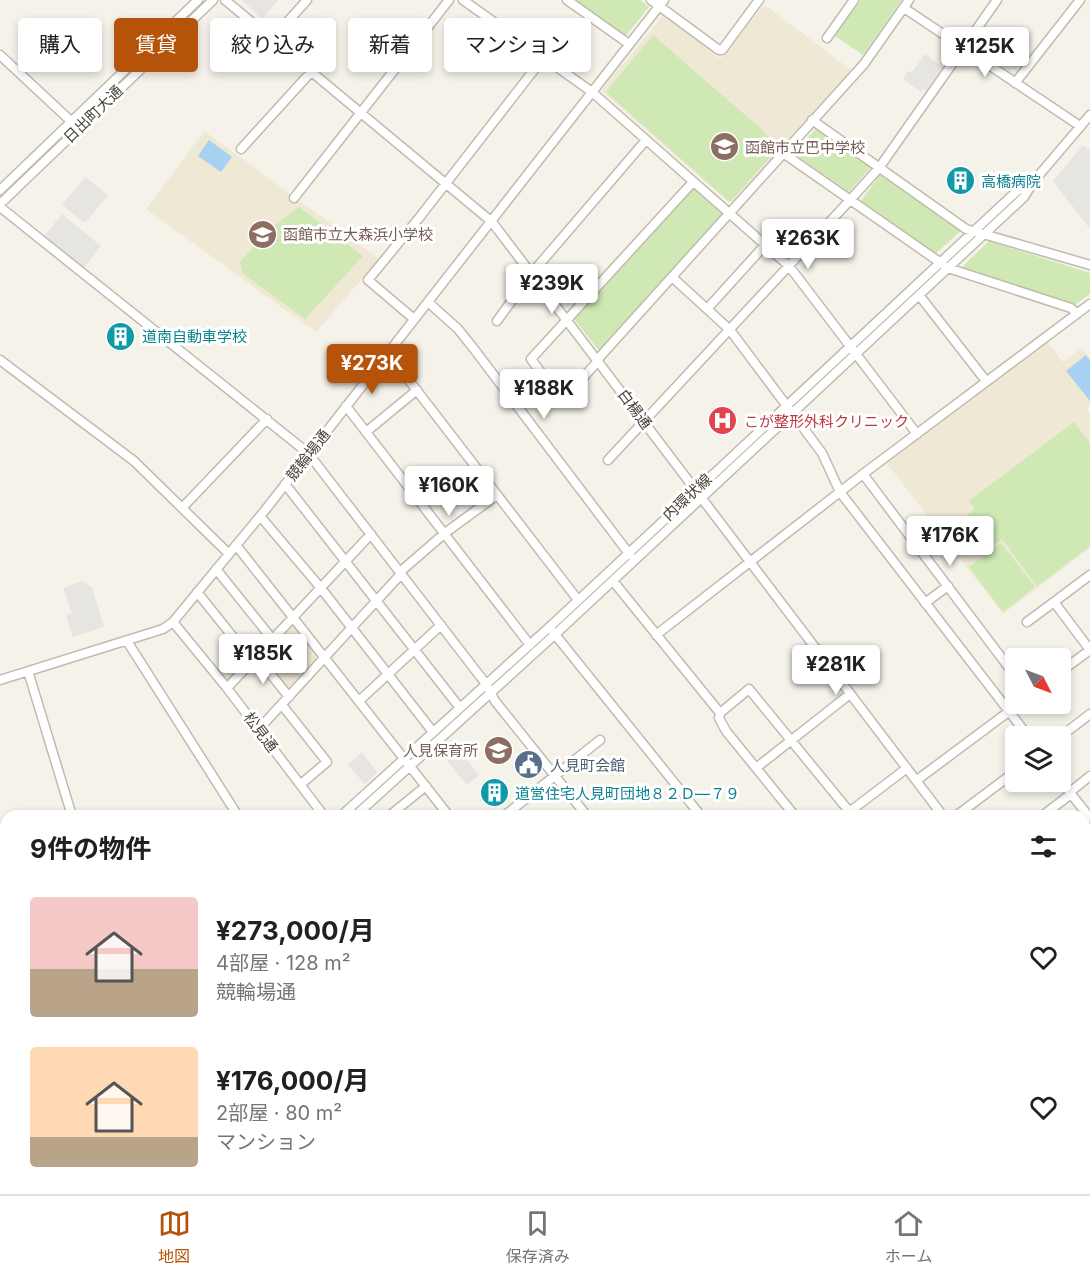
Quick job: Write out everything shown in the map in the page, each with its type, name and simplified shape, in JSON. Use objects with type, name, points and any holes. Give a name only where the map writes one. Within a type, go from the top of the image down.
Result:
[{"type":"street","name":"日出町大通","points":[[0,189],[198,0]]},
{"type":"street","name":"日出町大通","points":[[0,205],[213,0]]},
{"type":"street","name":"白楊通","points":[[225,0],[247,18]]},
{"type":"street","points":[[291,18],[307,0]]},
{"type":"street","points":[[294,198],[449,0]]},
{"type":"street","points":[[463,0],[489,18]]},
{"type":"street","points":[[567,0],[629,44]]},
{"type":"street","points":[[651,0],[662,3],[719,50],[722,50],[759,0]]},
{"type":"street","points":[[827,38],[854,0]]},
{"type":"street","points":[[693,182],[531,359],[562,401],[864,64],[909,0]]},
{"type":"street","points":[[608,460],[879,168],[998,0]]},
{"type":"street","points":[[1015,83],[1080,0]]},
{"type":"street","name":"競輪場通","points":[[0,680],[163,629],[173,622],[260,516],[662,3]]},
{"type":"street","points":[[904,8],[1080,126]]},
{"type":"street","points":[[0,55],[78,128]]},
{"type":"street","points":[[241,149],[311,72]]},
{"type":"street","name":"白楊通","points":[[311,72],[492,222],[939,810]]},
{"type":"street","points":[[414,319],[368,280],[532,72]]},
{"type":"street","points":[[565,72],[592,92],[789,266],[917,434]]},
{"type":"street","name":"内環状線","points":[[348,810],[530,645],[613,581],[985,234],[1024,197],[1034,181],[1090,115]]},
{"type":"street","points":[[812,120],[966,229],[1090,265]]},
{"type":"street","points":[[497,321],[532,273],[646,140]]},
{"type":"street","points":[[783,153],[948,268],[1071,308],[1077,314]]},
{"type":"street","name":"内環状線","points":[[361,810],[491,693],[578,600],[696,489],[1017,191],[1034,181]]},
{"type":"street","points":[[0,205],[309,453],[486,684],[495,701],[582,810]]},
{"type":"street","points":[[707,309],[765,245]]},
{"type":"street","points":[[672,277],[730,330],[822,453],[840,492],[1005,706]]},
{"type":"street","points":[[919,295],[986,381]]},
{"type":"street","points":[[428,302],[458,329],[474,349],[634,561]]},
{"type":"street","points":[[656,635],[750,560],[1090,304]]},
{"type":"street","points":[[388,353],[578,600]]},
{"type":"street","points":[[0,360],[134,461],[229,554]]},
{"type":"street","points":[[366,432],[417,390]]},
{"type":"street","points":[[346,406],[530,645]]},
{"type":"street","points":[[183,508],[267,419]]},
{"type":"street","points":[[863,474],[1005,662]]},
{"type":"street","points":[[285,484],[460,708]]},
{"type":"street","points":[[258,730],[401,573],[445,533],[497,495]]},
{"type":"street","points":[[260,516],[320,587],[433,732]]},
{"type":"street","points":[[227,688],[371,534]]},
{"type":"street","points":[[236,545],[443,810]]},
{"type":"street","points":[[216,569],[273,640]]},
{"type":"street","points":[[1027,622],[1090,575]]},
{"type":"street","points":[[613,581],[720,713]]},
{"type":"street","points":[[925,603],[948,586]]},
{"type":"street","points":[[197,592],[289,697]]},
{"type":"street","points":[[1054,602],[1090,650],[1071,664]]},
{"type":"street","name":"松見通","points":[[173,622],[227,688],[320,810]]},
{"type":"street","points":[[359,701],[441,625]]},
{"type":"street","points":[[552,630],[696,810]]},
{"type":"street","points":[[127,641],[234,810]]},
{"type":"street","points":[[28,671],[70,810]]},
{"type":"street","points":[[790,810],[726,731],[719,718],[720,713],[749,689],[845,810]]},
{"type":"street","points":[[756,768],[850,694]]},
{"type":"street","points":[[282,705],[327,762],[301,784]]},
{"type":"street","points":[[917,780],[1005,714]]},
{"type":"street","points":[[1011,714],[1020,726]]},
{"type":"street","points":[[1071,728],[1090,714]]},
{"type":"street","points":[[511,810],[600,740]]},
{"type":"street","points":[[855,810],[907,768]]},
{"type":"street","points":[[1049,810],[1090,776]]},
{"type":"street","points":[[964,810],[1005,779]]},
{"type":"street","points":[[396,810],[426,786]]},
{"type":"street","points":[[1070,793],[1084,810]]},
{"type":"shaded area","points":[[242,0],[278,0],[261,18]]},
{"type":"shaded area","name":"函館市立巴中学校","points":[[766,6],[851,70],[732,202],[729,202],[603,92],[603,88],[662,17],[694,37],[717,57],[723,57],[762,7]]},
{"type":"shaded area","points":[[925,54],[943,67],[926,91],[923,89],[921,92],[903,79],[908,71],[912,72]]},
{"type":"shaded area","name":"函館市立大森浜小学校","points":[[204,131],[379,259],[316,332],[146,209]]},
{"type":"shaded area","points":[[1083,145],[1090,151],[1090,229],[1053,181]]},
{"type":"shaded area","points":[[85,177],[108,195],[85,223],[62,205]]},
{"type":"shaded area","points":[[62,214],[101,246],[83,269],[44,236]]},
{"type":"shaded area","points":[[1047,342],[1063,362],[1082,348],[1090,358],[1090,405],[1086,408],[1090,414],[1090,548],[1003,614],[886,462]]},
{"type":"shaded area","points":[[82,581],[92,587],[104,627],[73,637],[66,615],[72,613],[63,588]]},
{"type":"shaded area","points":[[293,623],[321,658],[289,692],[263,658]]},
{"type":"shaded area","points":[[451,741],[479,775],[467,785],[439,751]]},
{"type":"shaded area","points":[[362,752],[377,772],[365,784],[348,765]]},
{"type":"green space","points":[[574,0],[640,0],[649,7],[624,38]]},
{"type":"green space","points":[[861,0],[902,0],[863,55],[835,36]]},
{"type":"green space","points":[[653,35],[779,147],[731,201],[728,201],[606,92]]},
{"type":"green space","points":[[816,129],[871,167],[849,192],[793,153]]},
{"type":"green space","points":[[880,175],[961,231],[935,254],[861,201]]},
{"type":"green space","points":[[693,188],[724,216],[600,352],[574,319]]},
{"type":"green space","points":[[299,207],[363,256],[305,319],[242,273],[240,262],[271,228]]},
{"type":"green space","points":[[989,241],[1090,273],[1090,294],[1076,304],[964,270],[963,266]]},
{"type":"green space","points":[[1074,422],[1090,443],[1090,546],[1037,586],[1002,539],[986,550],[962,519],[975,509],[969,501]]},
{"type":"green space","points":[[1001,543],[1035,587],[1003,612],[969,567]]},
{"type":"water","points":[[209,140],[232,157],[221,172],[198,156]]},
{"type":"water","points":[[1086,355],[1090,361],[1090,401],[1066,371]]},
{"type":"place","name":"函館市立巴中学校","points":[[724,147]]},
{"type":"place","name":"高橋病院","points":[[960,181]]},
{"type":"place","name":"函館市立大森浜小学校","points":[[262,234]]},
{"type":"place","name":"道南自動車学校","points":[[121,336]]},
{"type":"place","name":"こが整形外科クリニック","points":[[723,421]]},
{"type":"place","name":"人見保育所","points":[[499,750]]},
{"type":"place","name":"人見町会館","points":[[529,765]]},
{"type":"place","name":"道営住宅人見町団地８２Ｄ―７９","points":[[494,793]]}]
